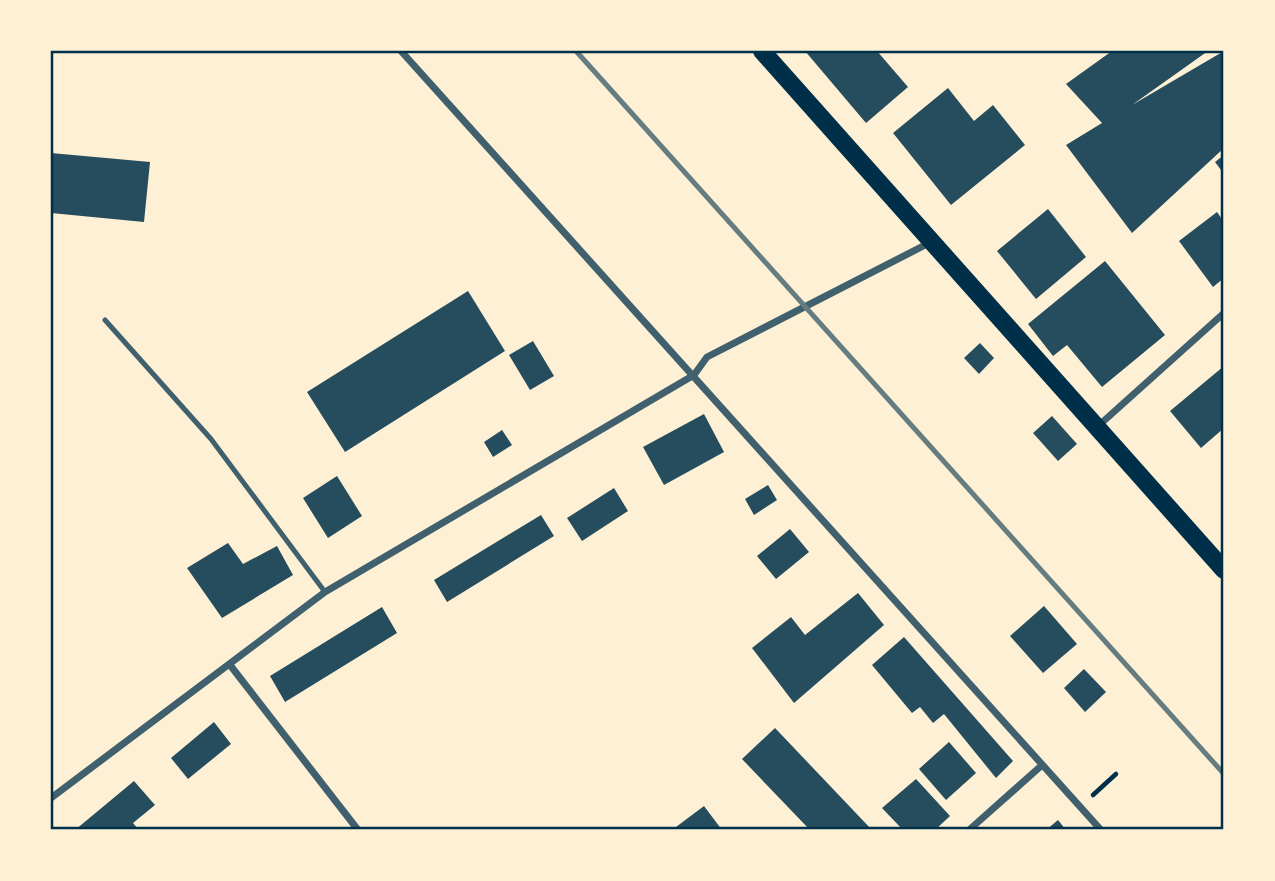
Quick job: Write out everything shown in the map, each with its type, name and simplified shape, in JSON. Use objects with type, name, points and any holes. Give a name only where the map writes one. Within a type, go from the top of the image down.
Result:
[{"type":"main road","points":[[762,51],[1224,570]]},
{"type":"street","points":[[401,51],[1101,830]]},
{"type":"street","points":[[51,798],[325,592],[694,375],[707,357],[931,242]]},
{"type":"street","points":[[1096,429],[1224,313]]},
{"type":"street","points":[[230,665],[358,830]]},
{"type":"street","points":[[969,830],[1041,766]]},
{"type":"lane","points":[[104,320],[211,439],[325,592]]},
{"type":"path","points":[[1080,807],[1116,774]]},
{"type":"building","points":[[805,51],[877,51],[908,87],[866,123]]},
{"type":"building","points":[[1112,51],[1208,51],[1132,105],[1224,51],[1224,148],[1132,233],[1066,145],[1102,123],[1066,84]]},
{"type":"building","points":[[948,88],[974,121],[993,105],[1025,145],[951,205],[893,133]]},
{"type":"building","points":[[51,153],[150,162],[144,222],[51,213]]},
{"type":"building","points":[[1224,155],[1224,174],[1215,162]]},
{"type":"building","points":[[1048,209],[1086,257],[1036,299],[997,251]]},
{"type":"building","points":[[1217,212],[1224,222],[1224,278],[1213,287],[1179,241]]},
{"type":"building","points":[[1105,261],[1165,335],[1102,387],[1067,345],[1053,356],[1028,324]]},
{"type":"building","points":[[468,291],[505,351],[345,452],[307,392]]},
{"type":"building","points":[[533,341],[554,376],[530,390],[509,355]]},
{"type":"building","points":[[980,343],[994,358],[979,374],[964,358]]},
{"type":"building","points":[[1224,366],[1224,428],[1201,448],[1170,411]]},
{"type":"building","points":[[704,414],[724,452],[664,485],[643,447]]},
{"type":"building","points":[[1052,416],[1077,444],[1058,461],[1033,433]]},
{"type":"building","points":[[502,430],[512,445],[493,457],[484,442]]},
{"type":"building","points":[[337,476],[362,516],[328,538],[303,498]]},
{"type":"building","points":[[768,485],[777,500],[754,515],[745,499]]},
{"type":"building","points":[[614,488],[628,511],[582,541],[567,518]]},
{"type":"building","points":[[541,515],[554,536],[447,602],[434,580]]},
{"type":"building","points":[[790,529],[809,552],[776,579],[757,556]]},
{"type":"building","points":[[228,543],[243,564],[277,546],[293,575],[222,618],[187,568]]},
{"type":"building","points":[[858,593],[884,625],[794,703],[752,648],[791,617],[805,635]]},
{"type":"building","points":[[1044,606],[1077,644],[1043,673],[1010,636]]},
{"type":"building","points":[[382,607],[397,633],[285,702],[270,676]]},
{"type":"building","points":[[904,637],[1013,761],[996,778],[944,714],[933,723],[920,707],[912,713],[872,665]]},
{"type":"building","points":[[1084,669],[1106,692],[1085,712],[1064,688]]},
{"type":"building","points":[[214,722],[231,744],[188,779],[171,758]]},
{"type":"building","points":[[775,728],[872,830],[810,830],[742,759]]},
{"type":"building","points":[[949,742],[976,773],[946,800],[919,769]]},
{"type":"building","points":[[916,779],[950,816],[935,830],[903,830],[882,808]]},
{"type":"building","points":[[134,781],[155,805],[133,823],[139,830],[75,830]]},
{"type":"building","points":[[704,806],[722,830],[672,830]]},
{"type":"building","points":[[1058,820],[1066,830],[1046,830]]},
{"type":"railway","points":[[576,51],[1224,774]]}]
